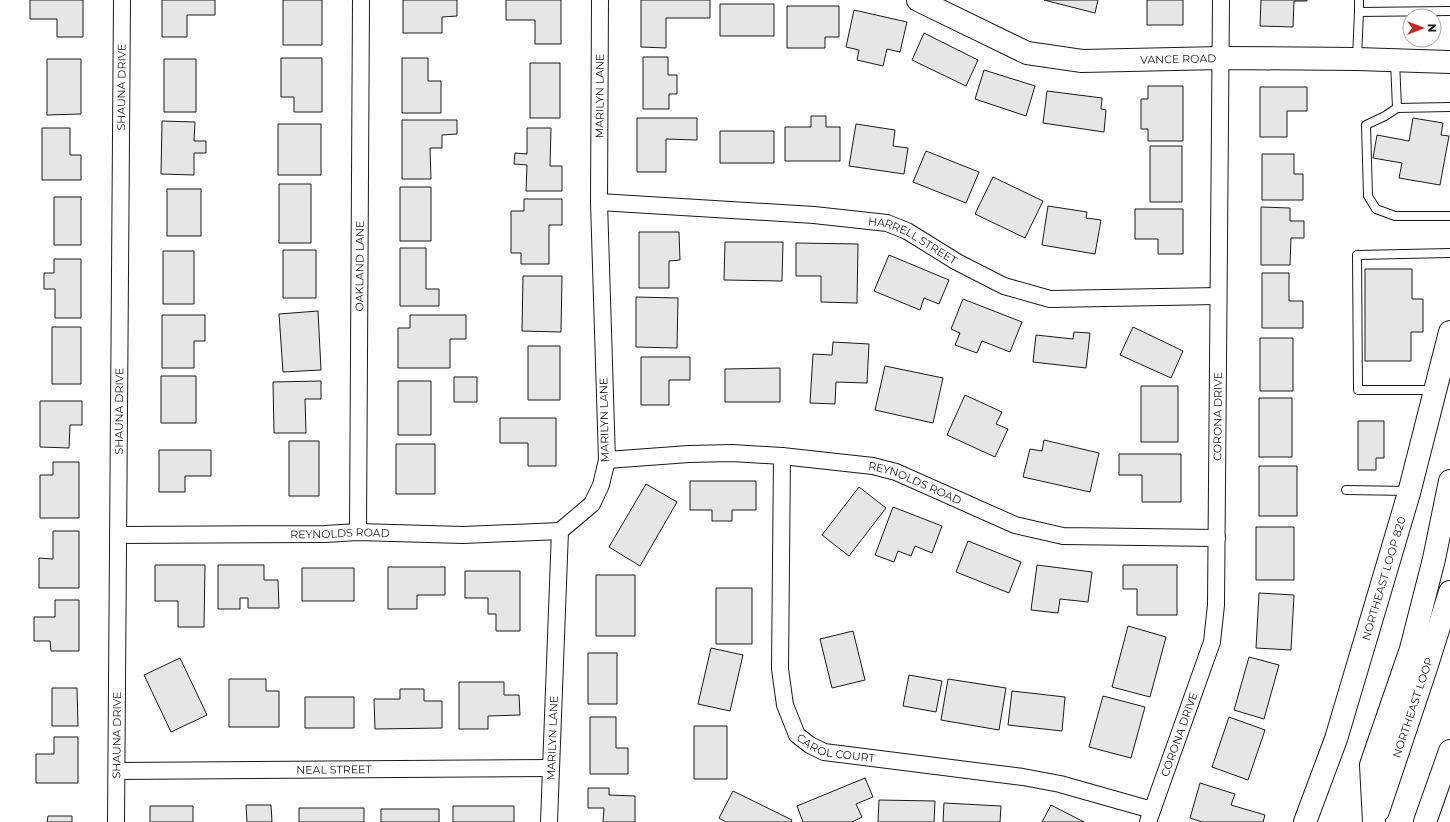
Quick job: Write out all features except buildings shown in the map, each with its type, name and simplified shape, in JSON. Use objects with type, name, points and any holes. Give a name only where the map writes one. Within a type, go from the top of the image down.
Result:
[{"type":"main road","name":"VANCE ROAD","points":[[918,0],[1027,53],[1082,61],[1221,58],[1357,59],[1450,62]]},
{"type":"main road","name":"NORTHEAST LOOP 820","points":[[1305,822],[1336,740],[1410,491],[1450,332]]},
{"type":"main road","points":[[1374,822],[1371,765],[1411,649],[1434,559],[1450,481]]},
{"type":"main road","name":"NORTHEAST LOOP","points":[[1374,822],[1450,592]]},
{"type":"main road","points":[[1425,822],[1450,751]]},
{"type":"street","name":"SHAUNA DRIVE","points":[[116,822],[122,0]]},
{"type":"street","name":"OAKLAND LANE","points":[[358,532],[361,0]]},
{"type":"street","name":"MARILYN LANE","points":[[549,822],[560,531],[592,504],[601,485],[607,460],[599,202],[600,0]]},
{"type":"street","name":"CORONA DRIVE","points":[[1150,816],[1212,642],[1216,605],[1221,0]]},
{"type":"street","name":"HARRELL STREET","points":[[599,202],[814,215],[887,223],[907,231],[957,262],[1004,286],[1050,298],[1218,296]]},
{"type":"street","name":"REYNOLDS ROAD","points":[[607,460],[689,454],[732,453],[782,456],[873,466],[896,472],[1015,525],[1063,536],[1216,538]]},
{"type":"street","name":"CAROL COURT","points":[[782,456],[780,668],[785,706],[797,735],[810,745],[824,752],[1023,777],[1060,784],[1150,816]]},
{"type":"street","name":"REYNOLDS ROAD","points":[[119,535],[325,534],[358,532],[463,536],[560,531]]},
{"type":"street","name":"NEAL STREET","points":[[116,771],[551,768]]},
{"type":"lane","points":[[1357,59],[1359,0]]},
{"type":"lane","points":[[1359,12],[1450,11]]},
{"type":"lane","points":[[1395,60],[1397,108]]},
{"type":"lane","points":[[1450,107],[1397,108],[1385,116],[1366,125],[1368,196],[1376,209],[1395,216],[1450,216]]},
{"type":"lane","points":[[1436,390],[1358,390],[1357,255],[1450,253]]},
{"type":"lane","points":[[1346,490],[1410,491]]}]
